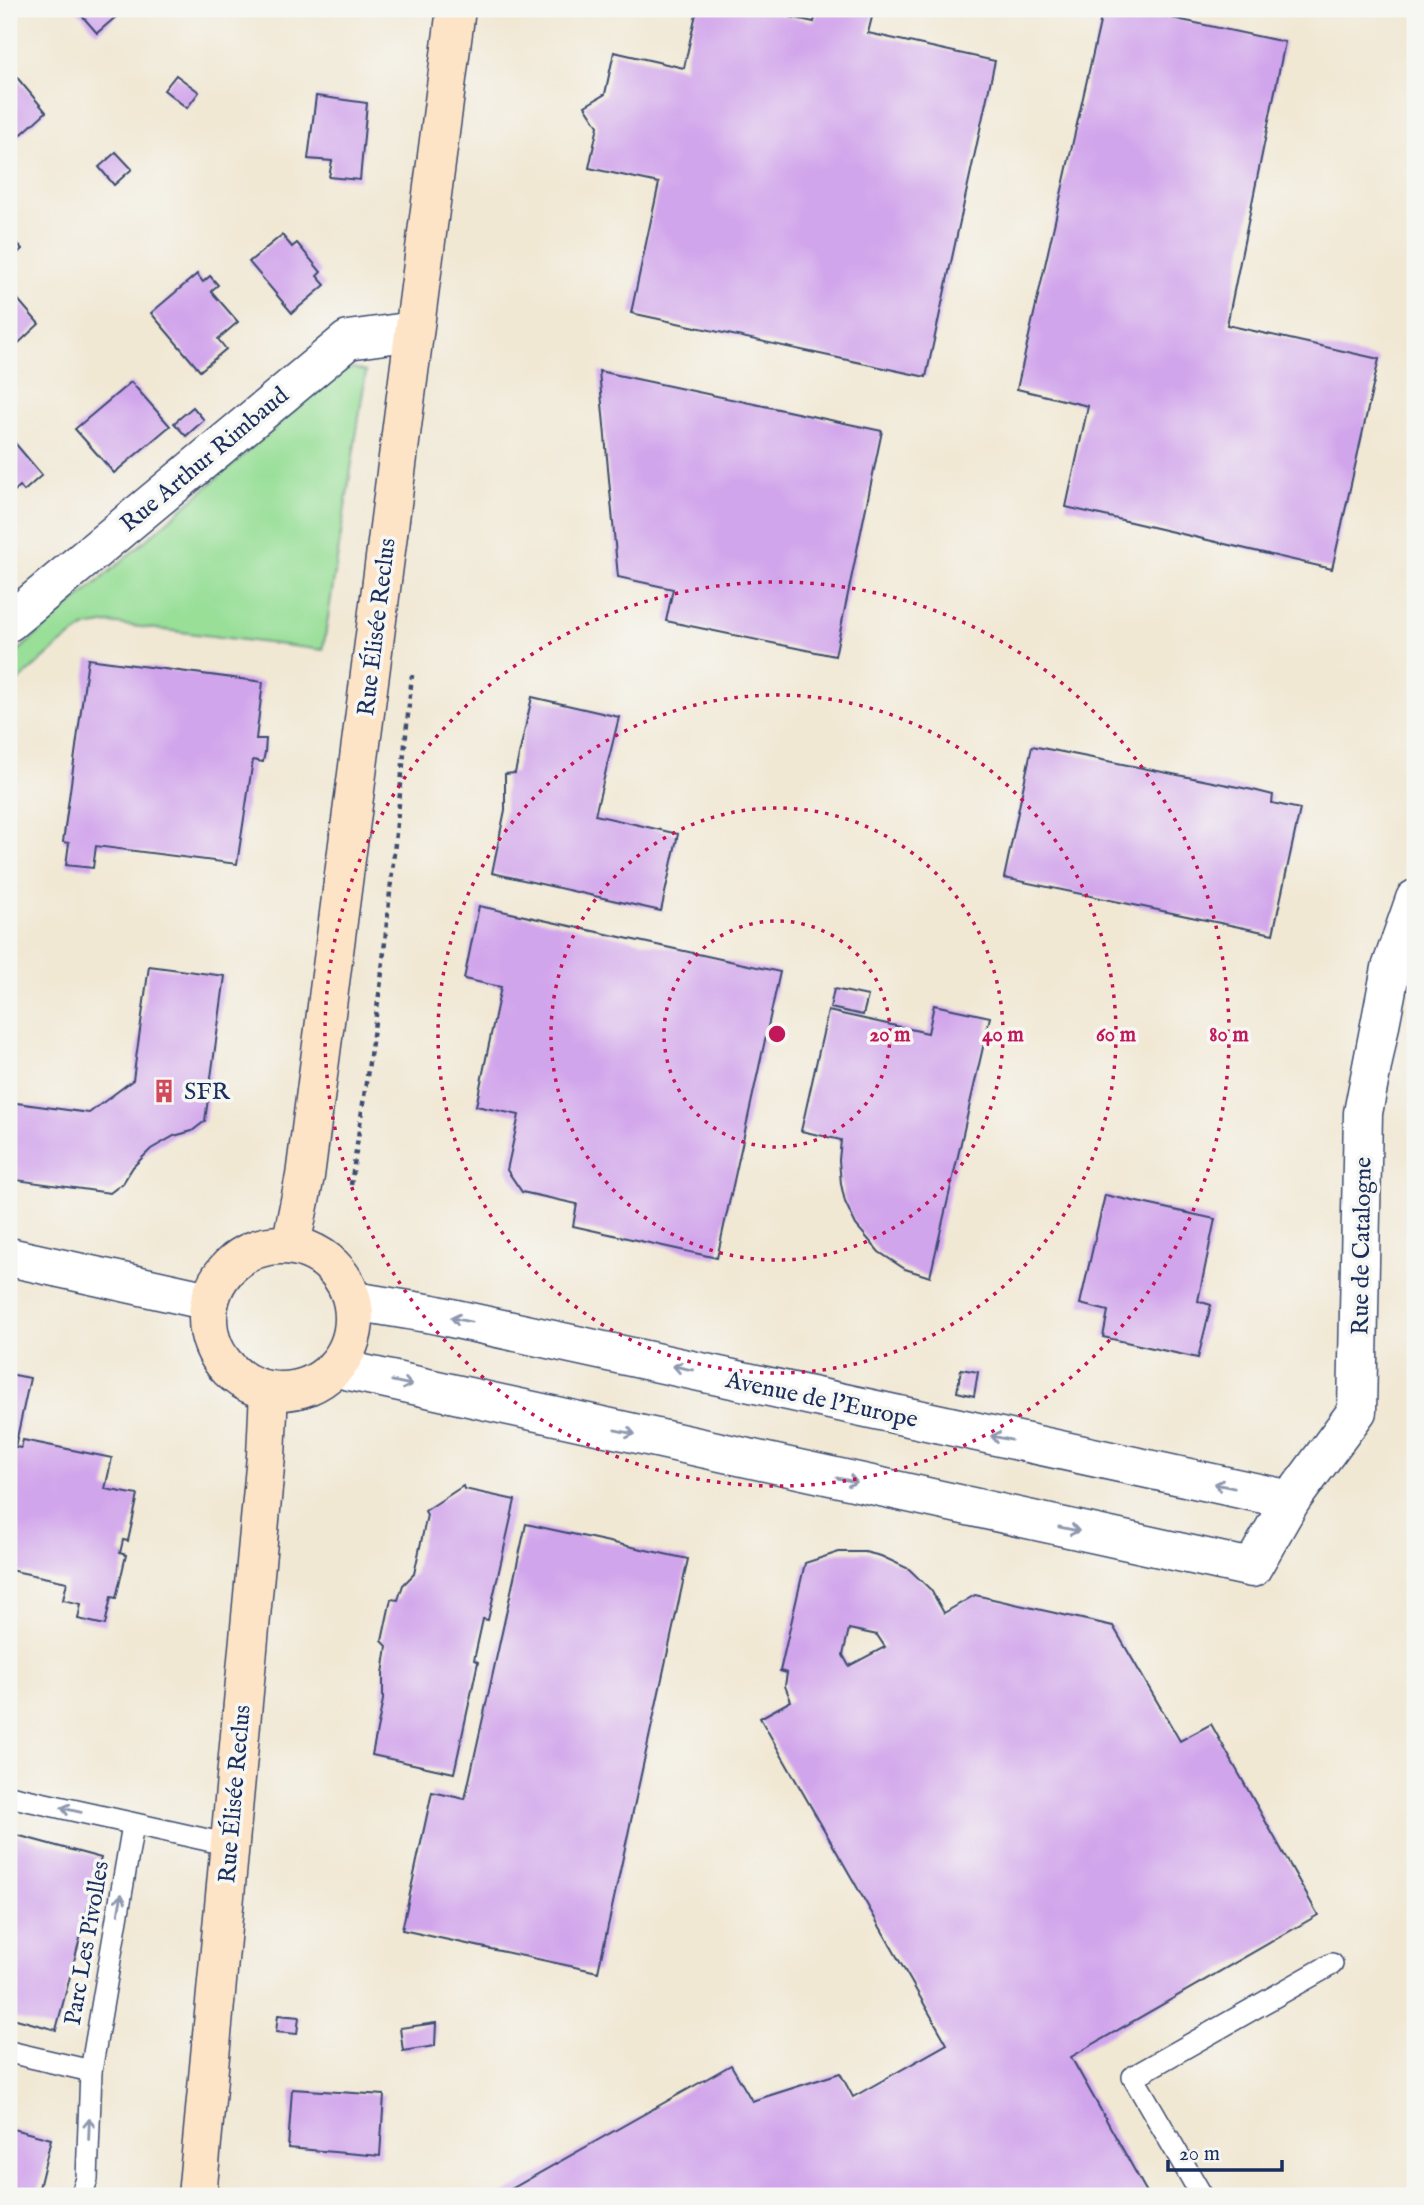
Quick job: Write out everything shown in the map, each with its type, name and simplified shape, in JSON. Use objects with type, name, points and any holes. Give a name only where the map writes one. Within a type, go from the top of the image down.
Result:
[{"type":"street","name":"Rue Élisée Reclus","points":[[291,1245],[307,1162],[456,9]]},
{"type":"street","name":"Rue Arthur Rimbaud","points":[[9,622],[348,340],[414,331]]},
{"type":"street","name":"Rue de Catalogne","points":[[336,1368],[1252,1568],[1291,1500],[1357,1410],[1363,1113],[1391,968],[1415,899]]},
{"type":"street","points":[[291,1245],[312,1251],[331,1263],[345,1280],[354,1301],[355,1325],[349,1348],[336,1368],[317,1384],[294,1391],[270,1391],[246,1384],[227,1369],[214,1349],[207,1325],[209,1301],[218,1281],[231,1264],[249,1252],[269,1246],[291,1245]]},
{"type":"street","points":[[9,1257],[209,1301]]},
{"type":"street","name":"Avenue de l'Europe","points":[[354,1301],[433,1314],[1291,1500]]},
{"type":"street","name":"Rue Élisée Reclus","points":[[197,2196],[270,1391]]},
{"type":"lane","points":[[9,1796],[230,1845]]},
{"type":"lane","name":"Parc Les Pivolles","points":[[81,2196],[87,2179],[91,2071],[133,1825]]},
{"type":"lane","points":[[1202,2196],[1133,2077],[1332,1964]]},
{"type":"lane","points":[[9,2052],[91,2071]]},
{"type":"green space","points":[[352,368],[366,372],[323,650],[109,623],[86,627],[63,642],[9,689],[9,659],[338,373]]},
{"type":"building","points":[[76,9],[125,9],[97,33]]},
{"type":"building","points":[[697,9],[754,9],[814,22],[817,9],[874,9],[868,33],[995,61],[926,377],[631,313],[659,183],[589,168],[598,126],[585,106],[605,94],[614,52],[684,68]]},
{"type":"building","points":[[1103,9],[1130,9],[1285,42],[1227,325],[1379,359],[1332,569],[1066,507],[1088,406],[1017,389]]},
{"type":"building","points":[[14,74],[46,112],[13,142],[9,137],[9,79]]},
{"type":"building","points":[[176,75],[199,92],[187,108],[164,90]]},
{"type":"building","points":[[316,96],[367,103],[360,180],[329,177],[332,161],[308,159]]},
{"type":"building","points":[[116,152],[132,169],[114,185],[99,167]]},
{"type":"building","points":[[9,234],[22,249],[9,261]]},
{"type":"building","points":[[282,235],[292,247],[297,243],[321,272],[317,276],[325,285],[292,313],[249,262]]},
{"type":"building","points":[[197,274],[203,282],[210,276],[218,285],[211,291],[238,322],[218,339],[226,349],[200,371],[151,313]]},
{"type":"building","points":[[9,289],[39,324],[9,352]]},
{"type":"building","points":[[599,371],[882,431],[835,656],[666,621],[673,589],[618,577]]},
{"type":"building","points":[[131,382],[170,426],[114,473],[75,429]]},
{"type":"building","points":[[193,407],[204,420],[186,436],[174,423]]},
{"type":"building","points":[[9,436],[42,475],[24,491],[20,486],[9,496]]},
{"type":"building","points":[[88,659],[263,682],[256,739],[266,739],[265,752],[263,762],[253,760],[237,864],[96,846],[93,868],[66,865],[69,843],[63,842]]},
{"type":"building","points":[[532,697],[619,717],[595,815],[678,834],[661,911],[492,873],[505,810],[505,774],[515,773]]},
{"type":"building","points":[[1032,746],[1253,790],[1273,795],[1272,803],[1300,809],[1273,934],[1004,878]]},
{"type":"building","points":[[479,906],[780,972],[717,1258],[573,1226],[577,1204],[522,1192],[507,1170],[519,1115],[476,1106],[501,987],[464,979]]},
{"type":"building","name":"SFR","points":[[149,966],[225,976],[205,1121],[192,1131],[174,1136],[151,1149],[133,1167],[123,1183],[110,1193],[9,1179],[9,1102],[89,1113],[133,1080]]},
{"type":"building","points":[[834,989],[868,996],[863,1015],[830,1008]]},
{"type":"building","points":[[934,1005],[990,1017],[930,1277],[905,1269],[879,1252],[856,1225],[845,1202],[841,1184],[841,1140],[801,1131],[828,1011],[928,1033]]},
{"type":"building","points":[[1105,1195],[1215,1219],[1198,1301],[1211,1305],[1198,1358],[1103,1337],[1108,1311],[1080,1304]]},
{"type":"building","points":[[961,1369],[978,1372],[974,1396],[957,1392]]},
{"type":"building","points":[[9,1374],[30,1378],[15,1447],[21,1448],[23,1440],[112,1458],[105,1489],[138,1495],[128,1541],[123,1540],[120,1553],[126,1555],[116,1598],[111,1597],[105,1625],[78,1619],[81,1604],[63,1600],[67,1582],[9,1570]]},
{"type":"building","points":[[463,1486],[464,1489],[515,1500],[488,1620],[483,1619],[474,1660],[478,1662],[454,1773],[372,1755],[383,1700],[387,1646],[382,1641],[391,1599],[398,1600],[403,1585],[414,1574],[427,1515],[425,1511]]},
{"type":"building","points":[[526,1524],[688,1559],[598,1972],[402,1930],[432,1792],[465,1799]]},
{"type":"building","points":[[839,1552],[865,1552],[909,1569],[931,1590],[944,1613],[975,1595],[1113,1626],[1180,1741],[1211,1724],[1318,1915],[1071,2057],[1149,2196],[499,2196],[731,2065],[752,2101],[840,2073],[853,2097],[947,2044],[760,1718],[791,1701],[785,1686],[787,1673],[780,1671],[805,1563]],"holes":[[[849,1629],[877,1635],[885,1647],[849,1666],[843,1655]]]},
{"type":"building","points":[[9,1833],[101,1858],[56,2030],[9,2017]]},
{"type":"building","points":[[278,2015],[299,2017],[297,2034],[276,2032]]},
{"type":"building","points":[[436,2023],[435,2046],[403,2051],[400,2028]]},
{"type":"building","points":[[292,2089],[384,2095],[380,2156],[288,2148]]},
{"type":"building","points":[[9,2128],[51,2139],[37,2196],[9,2196]]},
{"type":"place","name":"SFR","points":[[164,1091]]}]
